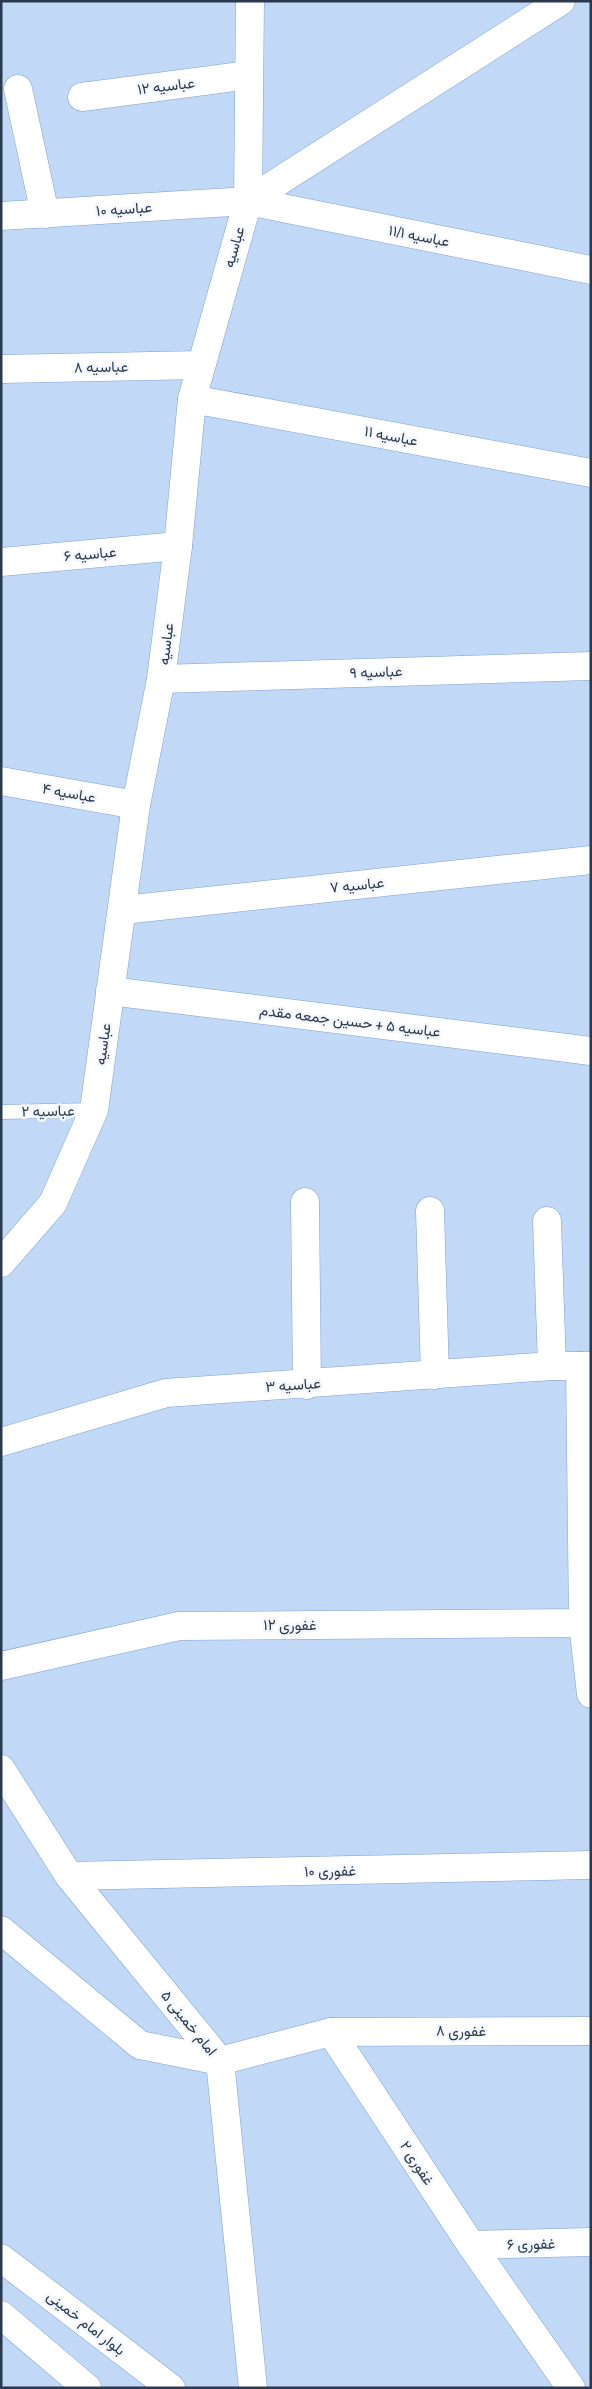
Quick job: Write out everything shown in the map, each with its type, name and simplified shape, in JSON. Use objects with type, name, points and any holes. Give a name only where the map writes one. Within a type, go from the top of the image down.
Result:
[{"type":"street","name":"عباسیه","points":[[1,1263],[53,1203],[94,1110],[136,806],[161,679],[178,546],[192,399],[200,365],[248,201],[250,1]]},
{"type":"street","points":[[248,201],[561,1]]},
{"type":"street","name":"عباسیه ۱۲","points":[[82,96],[249,75]]},
{"type":"street","points":[[18,89],[45,214]]},
{"type":"street","name":"عباسیه ۱۰","points":[[1,216],[248,201]]},
{"type":"street","name":"عباسیه ۱۱/۱","points":[[248,201],[591,270]]},
{"type":"street","name":"عباسیه ۸","points":[[1,369],[200,365]]},
{"type":"street","name":"عباسیه ۱۱","points":[[192,399],[591,473]]},
{"type":"street","name":"عباسیه ۶","points":[[1,562],[178,546]]},
{"type":"street","name":"عباسیه ۹","points":[[161,679],[591,666]]},
{"type":"street","name":"عباسیه ۴","points":[[1,781],[136,806]]},
{"type":"street","name":"عباسیه ۷","points":[[123,910],[591,860]]},
{"type":"street","name":"عباسیه ۵ + حسین جمعه مقدم","points":[[110,992],[591,1051]]},
{"type":"street","points":[[305,1202],[307,1385]]},
{"type":"street","points":[[430,1210],[435,1375]]},
{"type":"street","points":[[547,1220],[552,1366]]},
{"type":"street","name":"عباسیه ۳","points":[[1,1442],[166,1393],[307,1385],[552,1366],[585,1366]]},
{"type":"street","points":[[585,1366],[587,1623],[591,1694]]},
{"type":"street","name":"غفوری ۱۲","points":[[1,1666],[179,1626],[587,1623]]},
{"type":"street","name":"امام خمینی ۵","points":[[1,1769],[69,1876],[220,2061],[253,2388]]},
{"type":"street","name":"غفوری ۱۰","points":[[69,1876],[591,1866]]},
{"type":"street","points":[[1,1930],[140,2045],[220,2061],[331,2032]]},
{"type":"street","name":"غفوری ۸","points":[[331,2032],[591,2030]]},
{"type":"street","name":"غفوری ۲","points":[[331,2032],[471,2245],[571,2388]]},
{"type":"street","name":"غفوری ۶","points":[[471,2245],[591,2242]]},
{"type":"street","name":"بلوار امام خمینی","points":[[1,2258],[170,2388]]},
{"type":"street","points":[[2,2317],[87,2388]]},
{"type":"lane","name":"عباسیه ۲","points":[[1,1112],[94,1110]]}]
